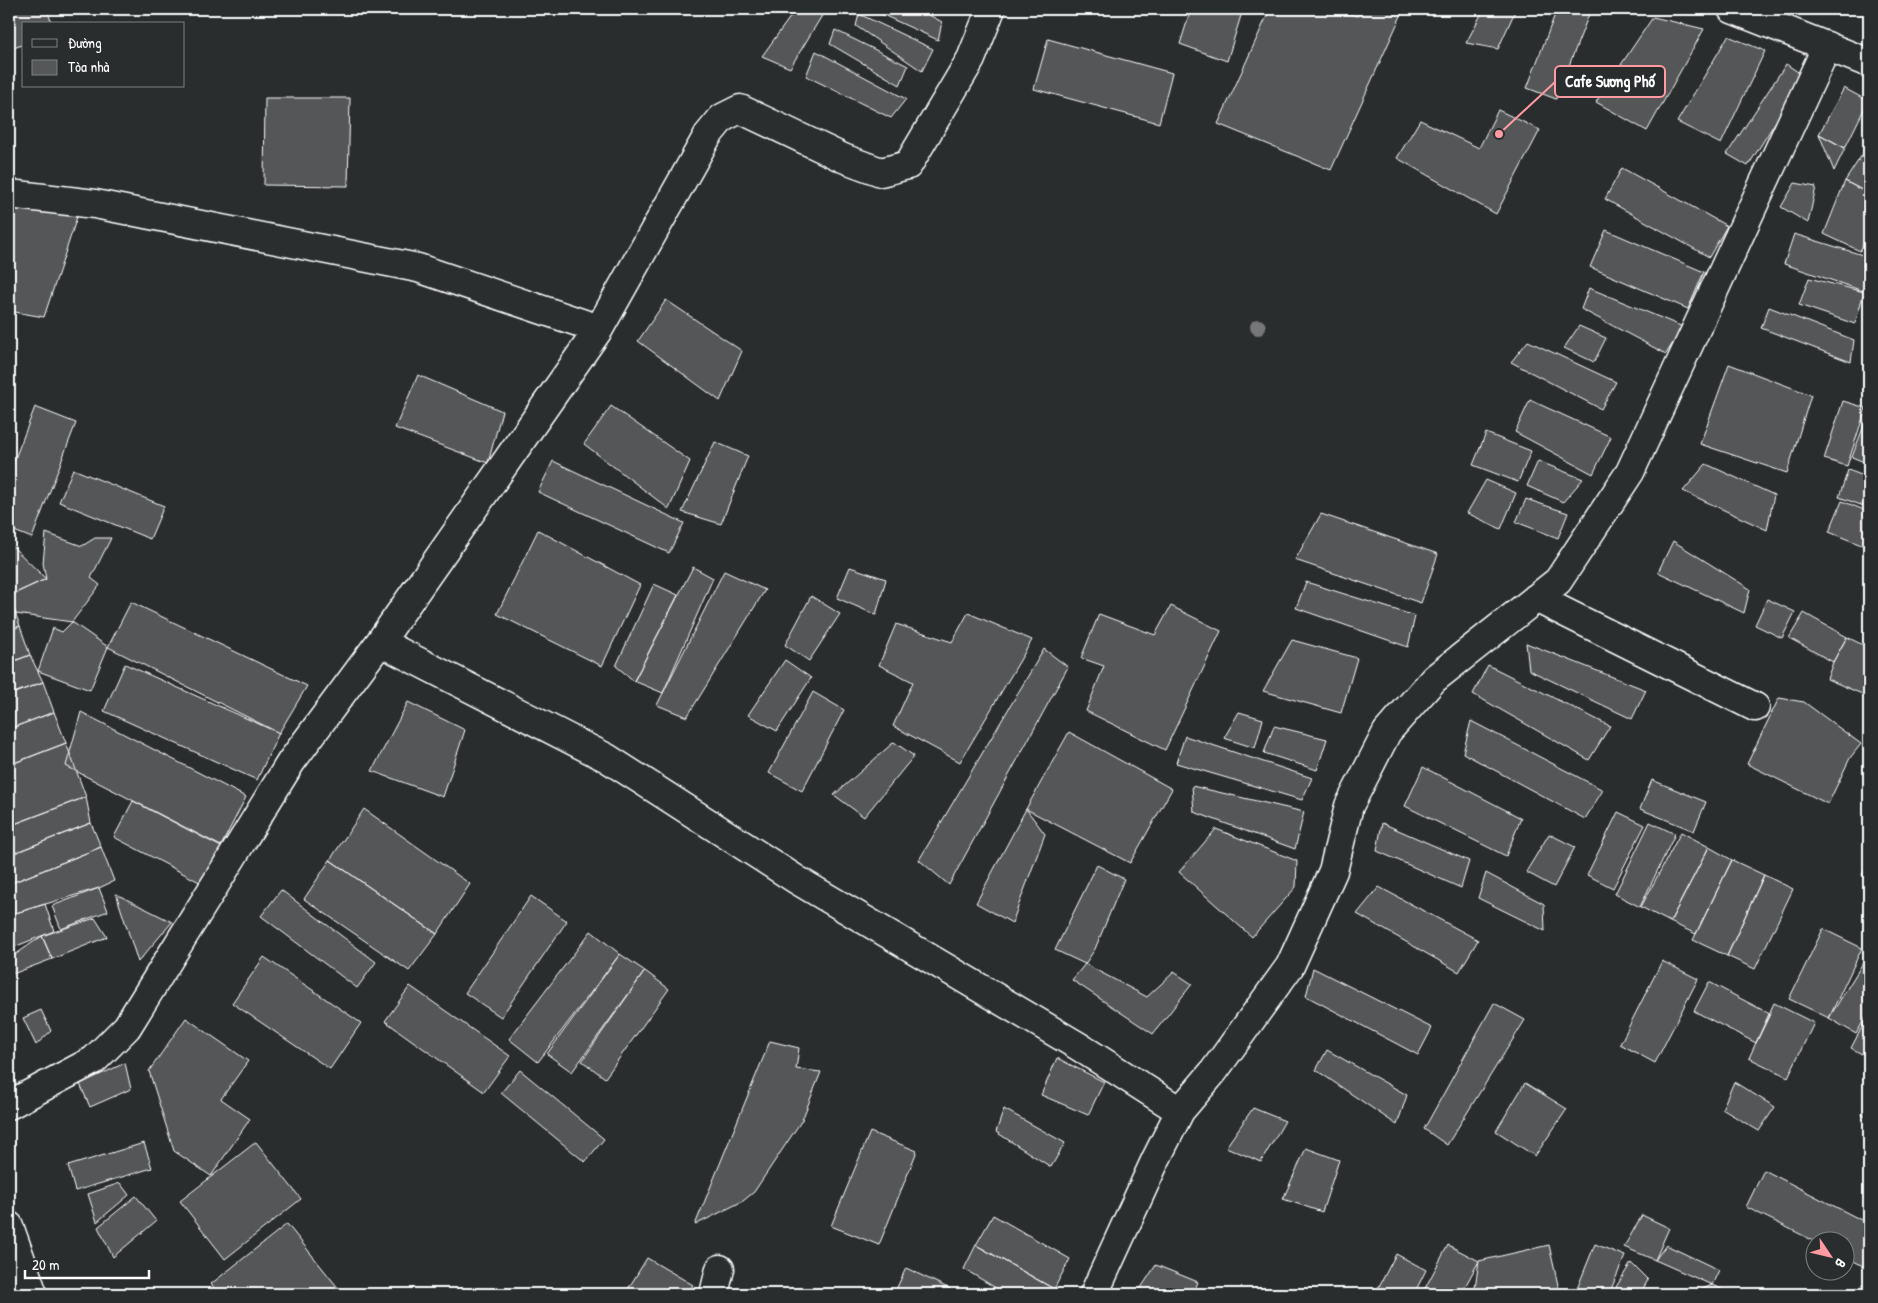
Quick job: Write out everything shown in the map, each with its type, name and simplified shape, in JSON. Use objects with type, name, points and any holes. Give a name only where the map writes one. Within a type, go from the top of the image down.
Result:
[{"type":"street","points":[[9,1105],[94,1060],[127,1028],[291,762],[380,642],[599,329],[708,135],[722,118],[740,110],[842,158],[881,172],[908,165],[972,59],[991,9]]},
{"type":"street","points":[[1732,9],[1869,63]]},
{"type":"street","points":[[1094,1294],[1151,1169],[1180,1111],[1214,1071],[1290,966],[1333,871],[1349,806],[1387,732],[1434,679],[1558,581],[1630,472],[1828,46]]},
{"type":"street","points":[[9,194],[95,204],[418,268],[599,329]]},
{"type":"street","points":[[1536,598],[1755,707]]},
{"type":"street","points":[[380,642],[606,758],[797,880],[1078,1046],[1180,1111]]},
{"type":"street","points":[[9,1226],[33,1294]]},
{"type":"building","points":[[9,9],[47,9],[51,22],[22,22],[22,45],[9,50]]},
{"type":"building","points":[[796,9],[826,9],[790,68],[762,56]]},
{"type":"building","points":[[870,9],[918,9],[942,22],[938,40]]},
{"type":"building","points":[[1191,9],[1243,9],[1227,61],[1180,44]]},
{"type":"building","points":[[1270,9],[1326,9],[1358,16],[1361,9],[1404,9],[1331,170],[1218,124]]},
{"type":"building","points":[[1484,9],[1516,9],[1498,49],[1466,43]]},
{"type":"building","points":[[1557,9],[1591,9],[1556,99],[1527,88]]},
{"type":"building","points":[[859,14],[933,49],[922,71],[856,26]]},
{"type":"building","points":[[1653,17],[1704,29],[1647,131],[1596,102]]},
{"type":"building","points":[[835,30],[908,66],[900,85],[830,44]]},
{"type":"building","points":[[1728,36],[1765,51],[1721,144],[1677,122]]},
{"type":"building","points":[[1048,39],[1172,73],[1159,123],[1034,89]]},
{"type":"building","points":[[816,51],[906,99],[891,118],[806,76]]},
{"type":"building","points":[[1786,64],[1804,76],[1748,166],[1727,154]]},
{"type":"building","points":[[1844,88],[1868,101],[1845,148],[1819,134]]},
{"type":"building","points":[[265,98],[350,98],[348,186],[264,185]]},
{"type":"building","points":[[1498,110],[1540,130],[1496,214],[1397,158],[1420,120],[1479,148]]},
{"type":"building","points":[[1819,134],[1845,148],[1834,171]]},
{"type":"building","points":[[1869,144],[1869,194],[1845,181]]},
{"type":"building","points":[[1622,168],[1727,226],[1709,257],[1605,199]]},
{"type":"building","points":[[1845,181],[1869,194],[1869,232],[1860,251],[1824,234]]},
{"type":"building","points":[[1795,183],[1816,187],[1808,223],[1781,207]]},
{"type":"building","points":[[9,204],[77,217],[44,317],[9,311]]},
{"type":"building","points":[[1606,230],[1704,272],[1688,309],[1590,267]]},
{"type":"building","points":[[1794,234],[1869,257],[1869,293],[1784,264]]},
{"type":"building","points":[[1809,278],[1864,292],[1855,324],[1799,305]]},
{"type":"building","points":[[1589,288],[1683,327],[1666,354],[1581,309]]},
{"type":"building","points":[[666,300],[742,351],[720,401],[638,341]]},
{"type":"building","points":[[1769,307],[1854,340],[1851,362],[1761,328]]},
{"type":"building","points":[[1579,326],[1606,338],[1594,362],[1564,348]]},
{"type":"building","points":[[1528,341],[1616,382],[1601,409],[1511,362]]},
{"type":"building","points":[[1729,364],[1811,395],[1787,473],[1700,444]]},
{"type":"building","points":[[418,375],[502,411],[488,463],[395,428]]},
{"type":"building","points":[[1530,400],[1611,437],[1593,474],[1515,432]]},
{"type":"building","points":[[1843,401],[1866,408],[1847,466],[1824,459]]},
{"type":"building","points":[[611,406],[690,461],[669,509],[584,444]]},
{"type":"building","points":[[35,407],[76,423],[32,538],[9,529],[9,474]]},
{"type":"building","points":[[1869,412],[1869,464],[1852,457]]},
{"type":"building","points":[[1486,433],[1531,451],[1518,482],[1473,465]]},
{"type":"building","points":[[715,442],[748,456],[721,524],[682,512]]},
{"type":"building","points":[[553,461],[684,523],[669,553],[538,492]]},
{"type":"building","points":[[1538,461],[1583,479],[1563,502],[1527,486]]},
{"type":"building","points":[[1706,464],[1774,495],[1767,530],[1683,491]]},
{"type":"building","points":[[73,469],[164,506],[150,539],[59,502]]},
{"type":"building","points":[[1848,470],[1869,478],[1869,508],[1839,497]]},
{"type":"building","points":[[1486,480],[1516,493],[1501,529],[1467,513]]},
{"type":"building","points":[[1526,499],[1568,513],[1558,538],[1516,522]]},
{"type":"building","points":[[1842,501],[1869,512],[1869,548],[1829,532]]},
{"type":"building","points":[[1321,514],[1438,554],[1421,603],[1295,560]]},
{"type":"building","points":[[538,530],[640,585],[602,666],[497,614]]},
{"type":"building","points":[[46,533],[82,546],[95,538],[111,538],[91,578],[100,585],[72,622],[16,614],[9,596],[46,579],[43,563]]},
{"type":"building","points":[[1673,541],[1750,589],[1744,613],[1658,572]]},
{"type":"building","points":[[9,543],[46,579],[9,596]]},
{"type":"building","points":[[693,567],[713,578],[663,693],[634,681]]},
{"type":"building","points":[[850,567],[886,579],[876,615],[837,598]]},
{"type":"building","points":[[724,571],[765,590],[687,717],[657,705]]},
{"type":"building","points":[[1306,582],[1415,616],[1408,647],[1296,608]]},
{"type":"building","points":[[654,584],[678,595],[634,681],[616,666]]},
{"type":"building","points":[[9,596],[20,626],[9,630]]},
{"type":"building","points":[[811,596],[840,614],[809,661],[785,645]]},
{"type":"building","points":[[1767,599],[1795,612],[1782,638],[1755,625]]},
{"type":"building","points":[[131,602],[307,686],[279,733],[108,647]]},
{"type":"building","points":[[1171,606],[1221,631],[1165,750],[1086,711],[1104,666],[1081,658],[1099,614],[1155,635]]},
{"type":"building","points":[[968,613],[1032,640],[960,762],[893,726],[913,682],[879,665],[896,624],[952,642]]},
{"type":"building","points":[[1804,613],[1847,637],[1833,662],[1789,638]]},
{"type":"building","points":[[72,622],[108,647],[90,690],[38,671],[53,628],[62,632]]},
{"type":"building","points":[[20,626],[30,655],[9,663],[9,630]]},
{"type":"building","points":[[1847,637],[1869,648],[1869,697],[1827,679],[1833,662]]},
{"type":"building","points":[[1292,640],[1357,658],[1341,713],[1263,691]]},
{"type":"building","points":[[1526,643],[1646,690],[1632,719],[1529,670]]},
{"type":"building","points":[[1044,649],[1068,667],[949,885],[919,860]]},
{"type":"building","points":[[30,655],[43,682],[9,695],[9,663]]},
{"type":"building","points":[[785,660],[811,678],[777,731],[748,715]]},
{"type":"building","points":[[125,664],[279,733],[257,780],[104,711]]},
{"type":"building","points":[[1488,665],[1610,726],[1589,760],[1473,694]]},
{"type":"building","points":[[43,682],[54,712],[9,729],[9,695]]},
{"type":"building","points":[[813,692],[844,710],[802,791],[769,773]]},
{"type":"building","points":[[1779,698],[1804,702],[1861,744],[1850,758],[1828,804],[1747,764]]},
{"type":"building","points":[[408,702],[465,730],[443,797],[372,771]]},
{"type":"building","points":[[54,712],[66,743],[9,765],[9,729]]},
{"type":"building","points":[[81,712],[246,797],[221,846],[66,766]]},
{"type":"building","points":[[1239,712],[1263,719],[1255,748],[1224,738]]},
{"type":"building","points":[[1471,721],[1603,790],[1585,819],[1463,753]]},
{"type":"building","points":[[1274,726],[1327,739],[1317,770],[1264,753]]},
{"type":"building","points":[[1069,732],[1172,789],[1130,863],[1026,809]]},
{"type":"building","points":[[1185,736],[1312,778],[1302,800],[1176,763]]},
{"type":"building","points":[[894,742],[914,756],[864,817],[834,795]]},
{"type":"building","points":[[66,743],[86,797],[9,826],[9,765]]},
{"type":"building","points":[[1423,767],[1521,818],[1506,856],[1405,806]]},
{"type":"building","points":[[1652,780],[1706,802],[1694,831],[1640,809]]},
{"type":"building","points":[[1192,786],[1304,812],[1295,849],[1194,812]]},
{"type":"building","points":[[86,797],[91,823],[9,855],[9,826]]},
{"type":"building","points":[[133,801],[227,850],[207,886],[114,837]]},
{"type":"building","points":[[364,809],[470,884],[437,934],[330,860]]},
{"type":"building","points":[[1026,809],[1045,834],[1012,923],[976,903]]},
{"type":"building","points":[[1618,812],[1645,825],[1613,888],[1587,875]]},
{"type":"building","points":[[1650,822],[1675,834],[1640,907],[1615,894]]},
{"type":"building","points":[[91,823],[101,847],[9,884],[9,855]]},
{"type":"building","points":[[1382,823],[1469,861],[1461,888],[1377,851]]},
{"type":"building","points":[[1216,829],[1297,861],[1296,887],[1252,937],[1179,872]]},
{"type":"building","points":[[1681,832],[1709,847],[1670,922],[1641,907]]},
{"type":"building","points":[[1549,834],[1575,847],[1554,887],[1526,872]]},
{"type":"building","points":[[101,847],[114,881],[99,888],[9,915],[9,884]]},
{"type":"building","points":[[1709,847],[1732,860],[1696,934],[1670,922]]},
{"type":"building","points":[[330,860],[437,934],[409,971],[304,899]]},
{"type":"building","points":[[1732,860],[1764,875],[1727,956],[1693,940]]},
{"type":"building","points":[[1869,862],[1869,879],[1862,875]]},
{"type":"building","points":[[1097,865],[1124,879],[1095,949],[1085,964],[1055,950]]},
{"type":"building","points":[[1486,873],[1544,904],[1545,931],[1478,898]]},
{"type":"building","points":[[1764,875],[1793,889],[1755,969],[1727,956]]},
{"type":"building","points":[[1379,887],[1478,940],[1459,972],[1357,914]]},
{"type":"building","points":[[99,888],[108,911],[61,929],[52,906]]},
{"type":"building","points":[[281,890],[376,962],[357,988],[261,916]]},
{"type":"building","points":[[116,894],[172,922],[138,962]]},
{"type":"building","points":[[531,896],[567,921],[501,1017],[465,993]]},
{"type":"building","points":[[45,904],[54,931],[9,949],[9,915]]},
{"type":"building","points":[[95,918],[107,937],[52,959],[42,936]]},
{"type":"building","points":[[1823,929],[1862,948],[1829,1018],[1789,999]]},
{"type":"building","points":[[591,931],[620,954],[538,1062],[509,1039]]},
{"type":"building","points":[[42,936],[52,959],[10,975],[9,959]]},
{"type":"building","points":[[1869,953],[1869,1011],[1856,1034],[1829,1018]]},
{"type":"building","points":[[620,954],[645,971],[572,1072],[547,1054]]},
{"type":"building","points":[[264,957],[361,1023],[330,1069],[232,1003]]},
{"type":"building","points":[[1662,961],[1698,979],[1655,1063],[1620,1044]]},
{"type":"building","points":[[1085,964],[1147,997],[1174,972],[1192,984],[1153,1034],[1072,980]]},
{"type":"building","points":[[1313,968],[1432,1028],[1418,1055],[1306,996]]},
{"type":"building","points":[[645,971],[669,989],[605,1078],[582,1061]]},
{"type":"building","points":[[1709,982],[1770,1014],[1756,1043],[1694,1011]]},
{"type":"building","points":[[410,986],[510,1056],[484,1092],[385,1021]]},
{"type":"building","points":[[1494,1003],[1525,1020],[1447,1145],[1424,1129]]},
{"type":"building","points":[[1774,1003],[1814,1023],[1788,1077],[1749,1058]]},
{"type":"building","points":[[41,1010],[51,1031],[36,1045],[23,1018]]},
{"type":"building","points":[[1869,1014],[1869,1058],[1851,1048]]},
{"type":"building","points":[[186,1018],[248,1061],[221,1099],[250,1119],[211,1176],[174,1151],[149,1071]]},
{"type":"building","points":[[770,1041],[799,1048],[796,1069],[821,1072],[802,1120],[754,1192],[743,1201],[695,1225]]},
{"type":"building","points":[[1327,1050],[1407,1095],[1397,1125],[1316,1070]]},
{"type":"building","points":[[1057,1058],[1104,1082],[1088,1115],[1041,1095]]},
{"type":"building","points":[[125,1063],[131,1089],[90,1107],[80,1084]]},
{"type":"building","points":[[520,1070],[604,1139],[585,1162],[501,1093]]},
{"type":"building","points":[[1734,1082],[1775,1107],[1759,1131],[1722,1109]]},
{"type":"building","points":[[1525,1083],[1567,1109],[1535,1156],[1496,1131]]},
{"type":"building","points":[[1869,1101],[1869,1118],[1862,1115]]},
{"type":"building","points":[[1253,1108],[1285,1121],[1261,1162],[1226,1147]]},
{"type":"building","points":[[1004,1109],[1065,1143],[1051,1167],[996,1132]]},
{"type":"building","points":[[870,1132],[917,1151],[879,1245],[831,1226]]},
{"type":"building","points":[[256,1142],[301,1199],[225,1259],[180,1201]]},
{"type":"building","points":[[144,1143],[152,1168],[75,1191],[68,1166]]},
{"type":"building","points":[[1306,1148],[1339,1160],[1322,1212],[1283,1199]]},
{"type":"building","points":[[1764,1170],[1869,1224],[1869,1269],[1856,1262],[1856,1230],[1806,1230],[1806,1237],[1746,1207]]},
{"type":"building","points":[[120,1183],[129,1195],[97,1222],[88,1194]]},
{"type":"building","points":[[136,1196],[156,1221],[113,1257],[98,1227]]},
{"type":"building","points":[[993,1215],[1070,1259],[1054,1289],[976,1245]]},
{"type":"building","points":[[1642,1215],[1669,1228],[1655,1260],[1624,1247]]},
{"type":"building","points":[[287,1224],[343,1294],[219,1294],[211,1284]]},
{"type":"building","points":[[1595,1244],[1625,1256],[1609,1294],[1575,1294]]},
{"type":"building","points":[[976,1245],[1054,1289],[1050,1294],[1006,1294],[964,1269]]},
{"type":"building","points":[[1448,1245],[1479,1261],[1461,1294],[1422,1294]]},
{"type":"building","points":[[1549,1245],[1560,1294],[1474,1294],[1479,1261]]},
{"type":"building","points":[[1666,1245],[1719,1270],[1712,1285],[1655,1260]]},
{"type":"building","points":[[1396,1254],[1426,1270],[1414,1294],[1375,1294]]},
{"type":"building","points":[[647,1258],[693,1285],[688,1294],[625,1294]]},
{"type":"building","points":[[1631,1263],[1648,1280],[1640,1294],[1622,1294],[1616,1287]]},
{"type":"building","points":[[1156,1265],[1198,1282],[1193,1294],[1137,1294]]},
{"type":"building","points":[[906,1268],[950,1289],[947,1294],[894,1294]]},
{"type":"building","points":[[1712,1285],[1732,1294],[1691,1294]]},
{"type":"place","name":"Cafe Sương Phố","points":[[1499,134]]}]
